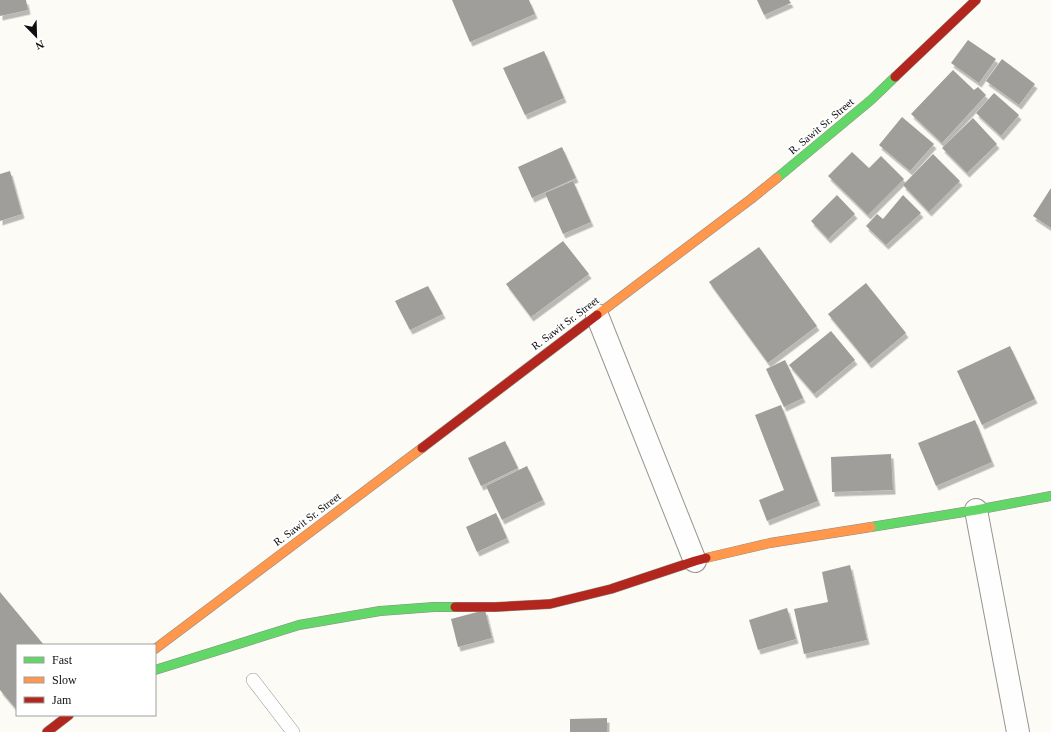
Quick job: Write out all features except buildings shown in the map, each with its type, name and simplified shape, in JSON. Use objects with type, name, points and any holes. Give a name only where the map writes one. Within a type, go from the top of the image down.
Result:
[{"type":"street","name":"R. Sawit Sr. Street","points":[[156,648],[751,199],[871,100],[976,0]]},
{"type":"street","points":[[597,314],[695,560]]},
{"type":"street","points":[[156,670],[299,625],[380,611],[434,607],[495,607],[550,604],[611,589],[695,560],[770,543],[976,510],[1051,496]]},
{"type":"street","points":[[976,510],[1018,732]]},
{"type":"street","points":[[47,732],[68,716]]},
{"type":"lane","points":[[252,680],[293,732]]},
{"type":"traffic: fast","points":[[777,178],[871,100],[895,77]]},
{"type":"traffic: fast","points":[[871,527],[1051,496]]},
{"type":"traffic: fast","points":[[156,670],[299,625],[380,611],[455,607]]},
{"type":"traffic: slow","points":[[597,315],[777,178]]},
{"type":"traffic: slow","points":[[156,648],[422,448]]},
{"type":"traffic: slow","points":[[706,558],[770,543],[871,527]]},
{"type":"traffic: jam","points":[[895,77],[976,0]]},
{"type":"traffic: jam","points":[[422,448],[597,315]]},
{"type":"traffic: jam","points":[[455,607],[495,607],[550,604],[611,589],[706,558]]},
{"type":"traffic: jam","points":[[47,732],[68,716]]}]
